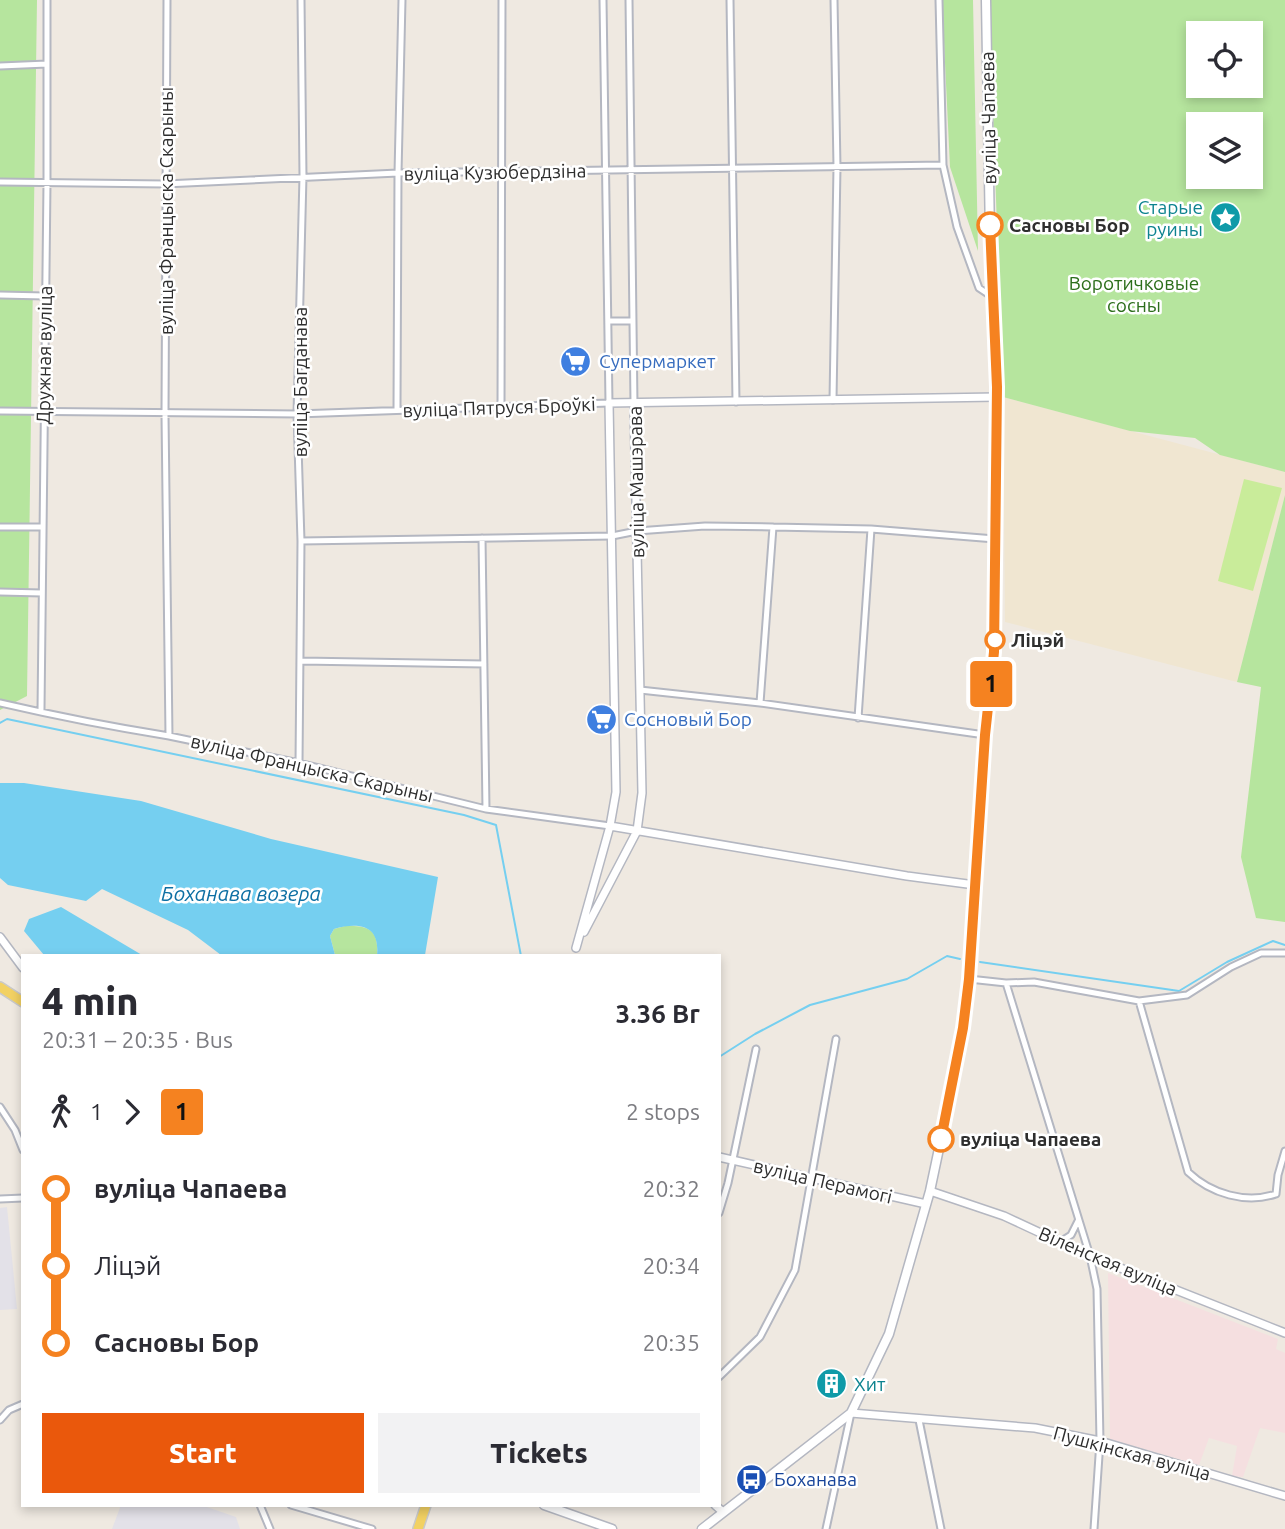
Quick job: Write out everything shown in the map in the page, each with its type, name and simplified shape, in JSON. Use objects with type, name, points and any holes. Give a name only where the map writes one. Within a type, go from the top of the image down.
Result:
[{"type":"main road","name":"вуліца Чапаева","points":[[702,1529],[851,1413],[889,1334],[930,1191],[959,1052],[969,979],[985,735],[994,652],[997,397],[991,296],[986,0]]},
{"type":"main road","points":[[0,988],[21,999]]},
{"type":"main road","points":[[418,1529],[425,1507]]},
{"type":"main road","points":[[550,1507],[612,1529]]},
{"type":"street","name":"Дружная вуліца","points":[[41,710],[47,0]]},
{"type":"street","name":"вуліца Францыска Скарыны","points":[[167,0],[165,415],[169,736],[299,763],[486,809],[610,826],[975,885]]},
{"type":"street","name":"вуліца Багданава","points":[[299,763],[301,541],[298,414],[303,176],[301,0]]},
{"type":"street","points":[[397,409],[402,0]]},
{"type":"street","points":[[501,408],[502,0]]},
{"type":"street","name":"вуліца Машэрава","points":[[573,952],[610,826],[616,792],[603,0]]},
{"type":"street","name":"вуліца Машэрава","points":[[573,952],[637,831],[642,793],[629,0]]},
{"type":"street","points":[[730,0],[736,402]]},
{"type":"street","points":[[833,400],[837,167],[834,0]]},
{"type":"street","points":[[939,0],[943,165],[957,227],[970,264],[979,288],[991,296]]},
{"type":"street","points":[[0,66],[47,64]]},
{"type":"street","name":"вуліца Кузюбердзіна","points":[[0,183],[165,184],[398,173],[943,165]]},
{"type":"street","points":[[0,295],[45,296]]},
{"type":"street","points":[[608,321],[633,321]]},
{"type":"street","name":"вуліца Пятруся Броўкі","points":[[0,411],[43,414],[298,414],[397,409],[997,397]]},
{"type":"street","points":[[301,541],[612,536],[637,531],[705,526],[871,529],[995,539]]},
{"type":"street","points":[[0,527],[42,527]]},
{"type":"street","points":[[760,703],[773,527]]},
{"type":"street","points":[[858,718],[871,529]]},
{"type":"street","points":[[481,538],[486,809]]},
{"type":"street","points":[[0,592],[42,593]]},
{"type":"street","points":[[301,661],[484,664]]},
{"type":"street","points":[[640,691],[760,703],[985,735]]},
{"type":"street","points":[[0,703],[41,710],[93,724],[169,736]]},
{"type":"street","points":[[0,937],[21,965]]},
{"type":"street","points":[[969,979],[1006,983],[1034,982],[1139,1001],[1187,995],[1231,967],[1261,953],[1285,953]]},
{"type":"street","points":[[1006,983],[1090,1256],[1097,1289],[1100,1441],[1094,1529]]},
{"type":"street","points":[[1139,1001],[1188,1172],[1204,1185],[1242,1199],[1262,1199],[1276,1194],[1285,1197]]},
{"type":"street","points":[[721,1375],[760,1337],[794,1270],[836,1039]]},
{"type":"street","points":[[721,1205],[756,1049]]},
{"type":"street","points":[[0,1107],[21,1145]]},
{"type":"street","points":[[1276,1194],[1285,1151]]},
{"type":"street","name":"вуліца Перамогі","points":[[721,1157],[926,1204]]},
{"type":"street","name":"Віленская вуліца","points":[[930,1191],[1004,1216],[1090,1256],[1285,1333]]},
{"type":"street","points":[[0,1199],[21,1198]]},
{"type":"street","points":[[1060,1242],[1071,1235],[1078,1221]]},
{"type":"street","points":[[0,1420],[9,1410],[21,1405]]},
{"type":"street","points":[[826,1529],[851,1413]]},
{"type":"street","name":"Пушкінская вуліца","points":[[851,1413],[1035,1428],[1100,1441],[1285,1496]]},
{"type":"street","points":[[919,1420],[941,1529]]},
{"type":"street","points":[[261,1507],[270,1529]]},
{"type":"street","points":[[297,1507],[372,1529]]},
{"type":"street","points":[[717,1507],[723,1512]]},
{"type":"shaded area","points":[[1003,397],[1285,472],[1285,495],[1237,682],[1005,622]]},
{"type":"shaded area","points":[[7,1207],[17,1309],[0,1310],[0,1208]]},
{"type":"shaded area","points":[[1108,1273],[1278,1339],[1276,1349],[1285,1353],[1285,1433],[1260,1428],[1243,1477],[1232,1476],[1237,1446],[1209,1438],[1199,1465],[1110,1439]]},
{"type":"shaded area","points":[[120,1507],[207,1507],[236,1517],[240,1529],[112,1529]]},
{"type":"green space","points":[[0,0],[37,0],[27,696],[0,710]]},
{"type":"green space","points":[[942,0],[973,0],[978,251],[950,167]]},
{"type":"green space","name":"Воротичковые сосны","points":[[989,0],[1285,0],[1285,472],[1220,455],[1195,438],[1130,431],[1003,397]]},
{"type":"green space","points":[[1244,479],[1282,488],[1253,591],[1218,581]]},
{"type":"green space","points":[[1285,495],[1285,922],[1256,918],[1241,857],[1261,687],[1237,682]]},
{"type":"green space","points":[[345,926],[366,928],[374,935],[377,954],[335,954],[330,936],[334,929]]},
{"type":"water","name":"Боханава возера","points":[[0,783],[24,783],[141,801],[271,839],[438,877],[425,954],[377,954],[375,937],[371,932],[366,928],[352,926],[334,929],[330,936],[335,954],[220,954],[188,930],[102,889],[86,901],[8,885],[0,878]]},
{"type":"water","name":"Боханава возера","points":[[61,907],[140,954],[43,954],[24,931],[29,919]]},
{"type":"waterway","points":[[0,723],[7,719],[464,815],[496,825],[521,954]]},
{"type":"waterway","points":[[980,962],[1179,991],[1227,962],[1273,941],[1285,945]]},
{"type":"waterway","points":[[721,1056],[810,1005],[907,979],[947,956],[960,959]]},
{"type":"bus line","name":"1","points":[[941,1139],[963,1028],[969,979],[985,735],[994,652],[997,387],[990,225]]},
{"type":"place","name":"Старые руины","points":[[1226,218]]},
{"type":"place","name":"Сасновы Бор","points":[[990,225]]},
{"type":"place","name":"Супермаркет","points":[[576,361]]},
{"type":"place","name":"Ліцэй","points":[[995,640]]},
{"type":"place","name":"Сосновый Бор","points":[[601,719]]},
{"type":"place","name":"вуліца Чапаева","points":[[941,1139]]},
{"type":"place","name":"Хит","points":[[831,1384]]},
{"type":"place","name":"Боханава","points":[[751,1479]]}]
